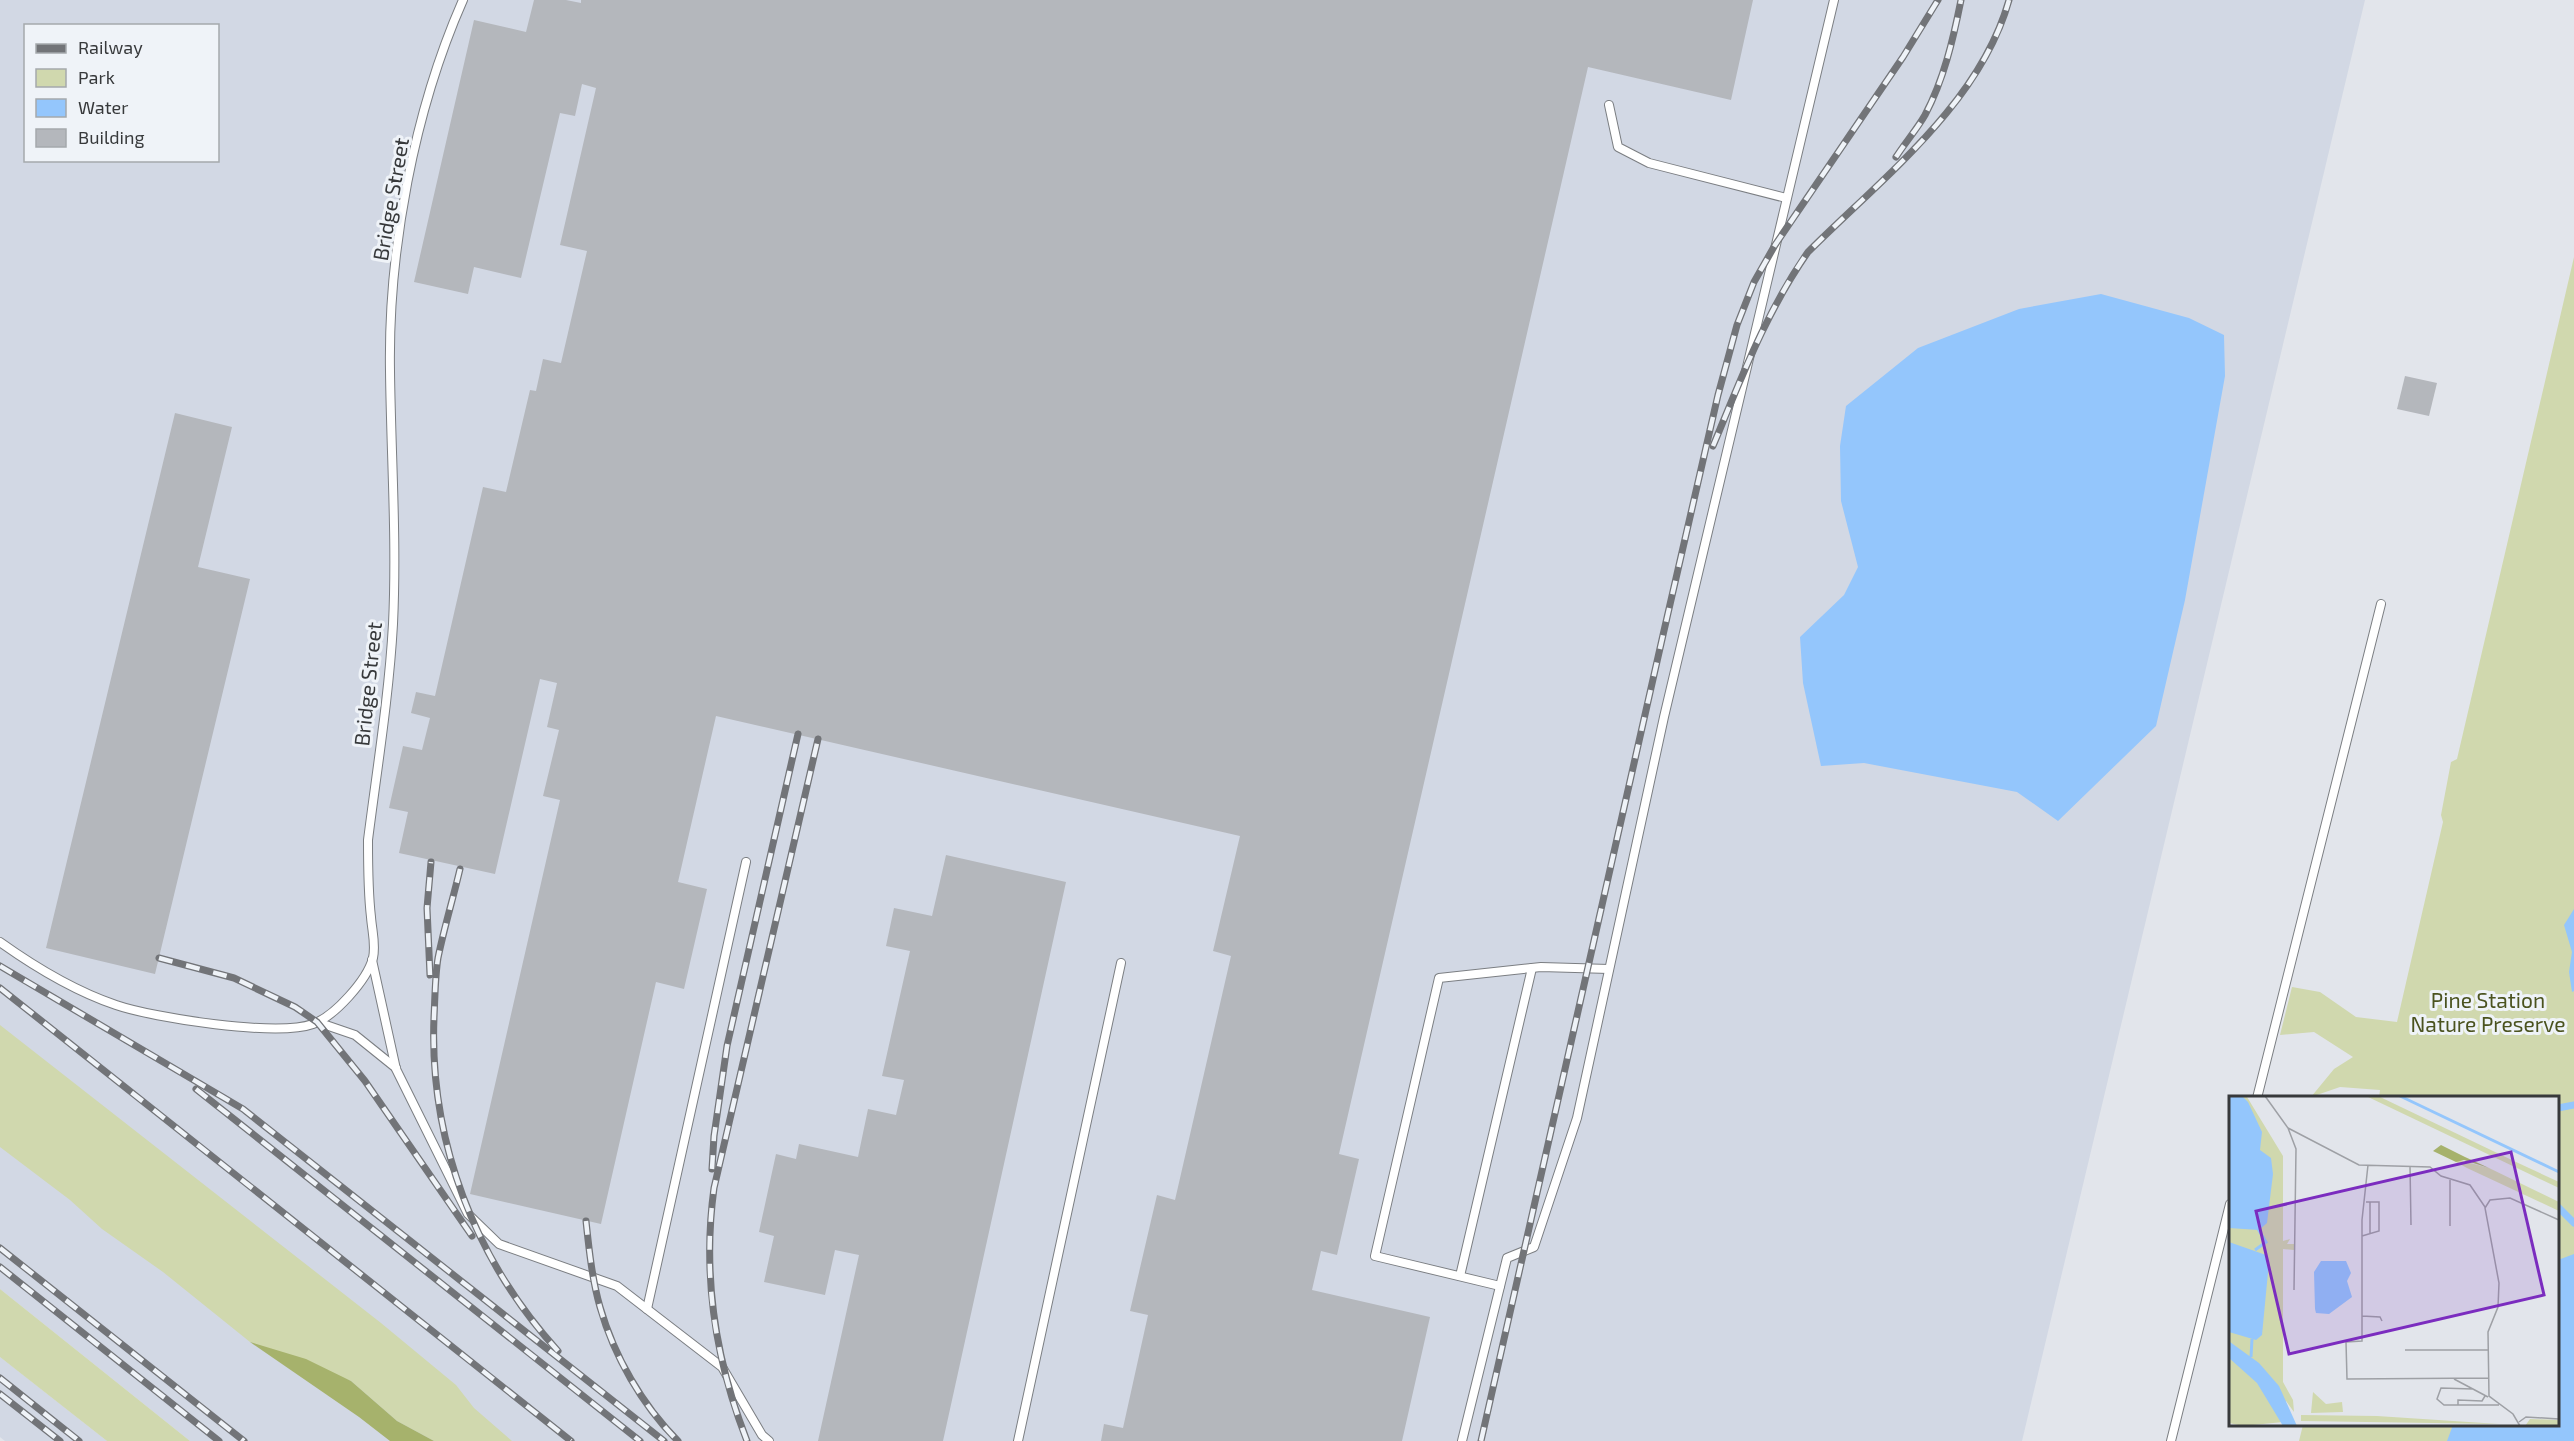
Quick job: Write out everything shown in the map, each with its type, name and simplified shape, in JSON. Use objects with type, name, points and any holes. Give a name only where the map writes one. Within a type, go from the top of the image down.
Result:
[{"type":"lane","name":"Bridge Street","points":[[396,1069],[372,960],[374,945],[368,876],[368,840],[393,624],[395,512],[390,369],[397,245],[431,85],[463,0]]},
{"type":"lane","points":[[1462,1441],[1507,1258],[1534,1248],[1577,1118],[1664,717],[1834,0]]},
{"type":"lane","points":[[1609,105],[1618,147],[1649,163],[1786,198]]},
{"type":"lane","points":[[2258,1096],[2381,604]]},
{"type":"lane","points":[[647,1309],[746,862]]},
{"type":"lane","points":[[0,942],[33,965],[116,1005],[174,1019],[284,1028],[316,1023],[330,1016],[347,1000],[372,960]]},
{"type":"lane","points":[[1018,1441],[1121,963]]},
{"type":"lane","points":[[1500,1286],[1375,1256],[1439,978],[1532,968],[1587,966],[1609,969]]},
{"type":"lane","points":[[1460,1276],[1532,968]]},
{"type":"lane","points":[[316,1023],[355,1035],[396,1069],[468,1214],[499,1244],[617,1286],[722,1367],[762,1435],[769,1441]]},
{"type":"lane","points":[[2171,1441],[2229,1208]]},
{"type":"shaded area","points":[[0,0],[2365,0],[2022,1441],[190,1441],[0,1289]]},
{"type":"shaded area","points":[[0,1357],[107,1441],[5,1441],[0,1437]]},
{"type":"green space","name":"Pine Station Nature Preserve","points":[[2574,257],[2574,1441],[2299,1441],[2303,1426],[2559,1426],[2559,1096],[2379,1096],[2380,1090],[2340,1087],[2312,1096],[2334,1069],[2353,1057],[2314,1032],[2280,1035],[2292,987],[2320,992],[2356,1017],[2397,1022],[2443,822],[2441,815],[2451,762],[2457,759]]},
{"type":"green space","points":[[0,1025],[381,1323],[456,1385],[474,1408],[512,1441],[434,1441],[397,1421],[351,1381],[250,1342],[163,1272],[102,1229],[70,1200],[0,1147]]},
{"type":"green space","points":[[0,1289],[190,1441],[107,1441],[0,1357]]},
{"type":"green space","points":[[250,1342],[306,1359],[351,1381],[397,1421],[434,1441],[390,1441]]},
{"type":"water","points":[[2101,294],[2189,318],[2224,335],[2225,376],[2185,600],[2156,726],[2058,821],[2017,792],[1864,763],[1821,766],[1803,683],[1800,637],[1844,595],[1858,567],[1841,501],[1840,446],[1846,406],[1918,348],[2019,309]]},
{"type":"water","points":[[2574,909],[2574,991],[2572,992],[2569,972],[2572,952],[2564,925]]},
{"type":"water","points":[[2574,1254],[2574,1441],[2447,1441],[2453,1426],[2559,1426],[2559,1260]]},
{"type":"building","points":[[534,0],[566,0],[581,3],[581,0],[1753,0],[1731,100],[1588,67],[1339,1154],[1359,1159],[1337,1255],[1321,1251],[1312,1290],[1430,1317],[1402,1441],[1101,1441],[1104,1424],[1123,1428],[1148,1315],[1130,1311],[1157,1195],[1175,1200],[1231,956],[1213,951],[1240,836],[716,716],[678,882],[707,889],[684,989],[656,982],[601,1224],[470,1194],[560,800],[543,796],[559,730],[547,727],[557,683],[540,679],[495,874],[399,853],[408,812],[389,808],[403,746],[422,750],[430,718],[411,713],[416,692],[435,696],[483,487],[506,492],[530,390],[536,391],[543,359],[561,363],[587,251],[560,245],[596,88],[582,84],[575,116],[560,113],[521,278],[474,267],[468,294],[414,282],[474,20],[526,32]]},
{"type":"building","points":[[2405,376],[2437,383],[2429,416],[2397,409]]},
{"type":"building","points":[[175,413],[232,427],[198,567],[250,579],[155,974],[46,948]]},
{"type":"building","points":[[946,855],[1066,882],[943,1441],[818,1441],[859,1255],[835,1250],[825,1295],[764,1282],[774,1236],[759,1232],[776,1154],[796,1159],[799,1144],[858,1157],[868,1109],[896,1115],[904,1080],[882,1076],[910,951],[886,946],[894,908],[932,916]]},
{"type":"waterway","points":[[2559,1108],[2574,1105]]},
{"type":"waterway","points":[[2559,1208],[2574,1223]]},
{"type":"railway","points":[[1481,1441],[1718,395],[1737,325],[1754,282],[1775,245],[1903,57],[1938,0]]},
{"type":"railway","points":[[1896,157],[1925,115],[1938,87],[1961,0]]},
{"type":"railway","points":[[1713,446],[1767,322],[1808,252],[1896,167],[1952,106],[1976,73],[1995,38],[2009,0]]},
{"type":"railway","points":[[712,1169],[714,1136],[727,1046],[798,734]]},
{"type":"railway","points":[[747,1441],[727,1379],[714,1317],[710,1253],[714,1188],[818,739]]},
{"type":"railway","points":[[430,975],[427,908],[431,862]]},
{"type":"railway","points":[[460,869],[440,947],[436,973],[434,1063],[440,1109],[449,1153],[463,1196],[481,1238],[503,1278],[529,1316],[558,1351]]},
{"type":"railway","points":[[159,958],[234,978],[295,1007],[317,1022],[365,1081],[472,1236]]},
{"type":"railway","points":[[0,966],[243,1109],[664,1441]]},
{"type":"railway","points":[[0,988],[571,1441]]},
{"type":"railway","points":[[196,1089],[640,1441]]},
{"type":"railway","points":[[586,1221],[597,1296],[613,1344],[641,1396],[678,1441]]},
{"type":"railway","points":[[0,1248],[244,1441]]},
{"type":"railway","points":[[0,1267],[219,1441]]},
{"type":"railway","points":[[0,1378],[79,1441]]},
{"type":"railway","points":[[0,1394],[60,1441]]}]
